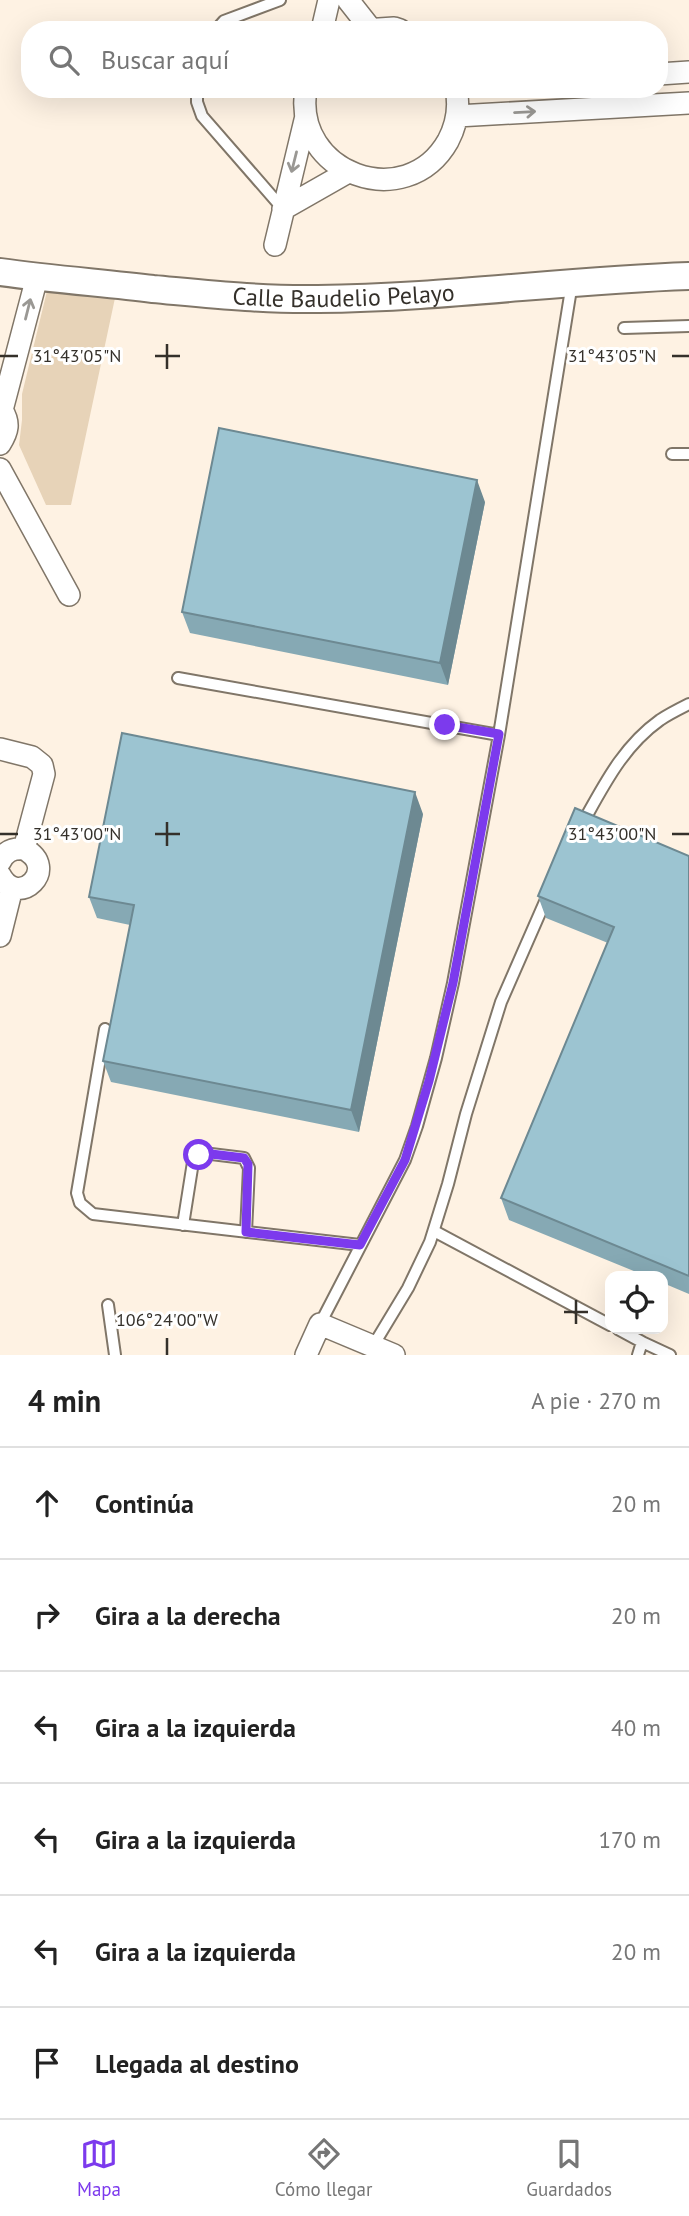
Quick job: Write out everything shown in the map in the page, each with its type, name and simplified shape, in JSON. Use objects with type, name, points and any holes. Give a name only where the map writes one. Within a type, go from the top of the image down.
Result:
[{"type":"street","points":[[324,21],[329,0]]},
{"type":"street","points":[[348,0],[362,21]]},
{"type":"street","points":[[668,73],[689,72]]},
{"type":"street","points":[[275,245],[306,116],[306,98]]},
{"type":"street","points":[[306,116],[314,139],[328,158],[348,173],[371,179],[397,179],[422,169],[442,151],[455,128],[458,98]]},
{"type":"street","points":[[457,116],[689,103]]},
{"type":"street","points":[[283,209],[348,173]]},
{"type":"street","name":"Calle Baudelio Pelayo","points":[[1,275],[264,299],[377,298],[572,282],[689,276]]},
{"type":"street","points":[[0,444],[8,432],[7,418],[1,409],[37,277]]},
{"type":"street","points":[[0,468],[69,594]]},
{"type":"street","points":[[0,749],[32,757],[42,765],[44,774],[24,849]]},
{"type":"street","points":[[0,862],[9,851],[24,849],[36,858],[39,869],[37,876],[27,887],[18,889],[6,881],[0,936]]},
{"type":"street","points":[[306,1355],[320,1324],[394,1355]]},
{"type":"lane","points":[[224,21],[280,0]]},
{"type":"lane","points":[[197,98],[202,116],[283,209]]},
{"type":"lane","points":[[320,1324],[405,1160],[429,1081],[453,983],[499,734],[572,282]]},
{"type":"lane","points":[[624,328],[689,326]]},
{"type":"lane","points":[[672,453],[689,454]]},
{"type":"lane","points":[[178,678],[499,734]]},
{"type":"lane","points":[[574,839],[618,761],[660,720],[689,704]]},
{"type":"lane","points":[[373,1346],[408,1288],[430,1242],[501,1002],[551,888]]},
{"type":"lane","points":[[105,1029],[77,1193],[80,1203],[93,1214],[360,1245]]},
{"type":"lane","points":[[183,1225],[193,1162],[203,1153],[244,1158],[249,1168],[246,1232]]},
{"type":"lane","points":[[434,1231],[605,1322]]},
{"type":"lane","points":[[108,1304],[115,1355]]},
{"type":"lane","points":[[627,1334],[670,1355]]},
{"type":"lane","points":[[638,1355],[642,1342]]},
{"type":"shaded area","points":[[47,291],[115,298],[71,505],[46,505],[19,445],[22,394]]},
{"type":"building","points":[[219,428],[477,480],[440,663],[182,612]]},
{"type":"building","points":[[122,733],[415,792],[351,1110],[103,1061],[134,905],[89,897]]},
{"type":"building","points":[[575,808],[689,856],[689,1276],[501,1198],[614,927],[538,896]]},
{"type":"route","points":[[199,1155],[203,1153],[244,1158],[248,1164],[246,1232],[360,1245],[405,1160],[436,1058],[453,983],[499,734],[445,725]]}]
